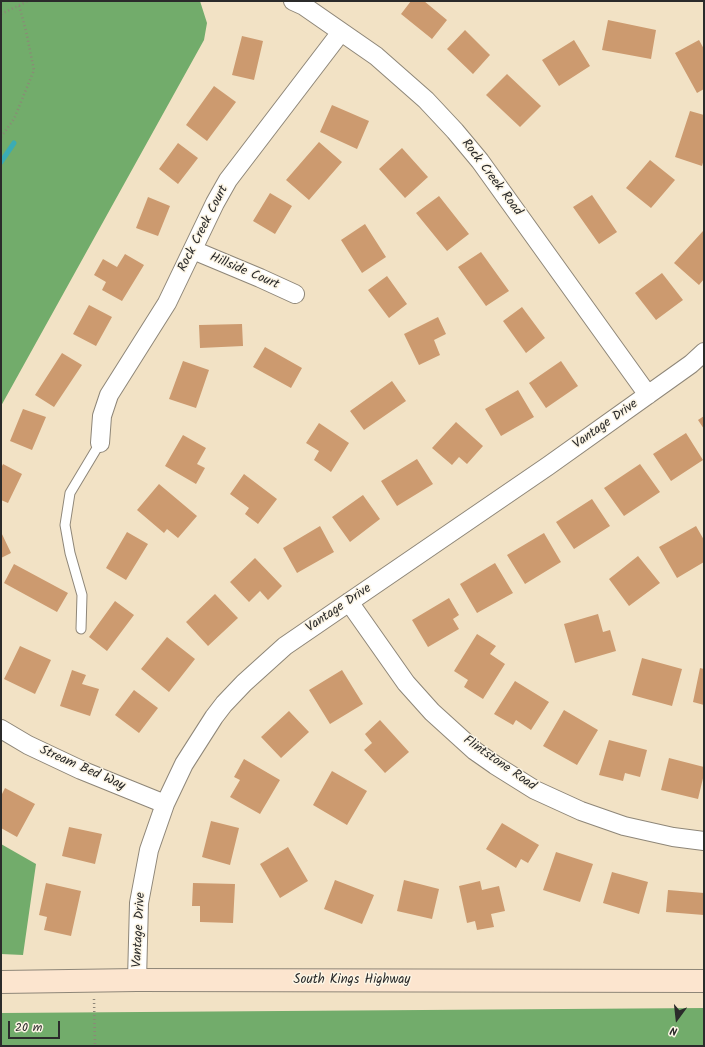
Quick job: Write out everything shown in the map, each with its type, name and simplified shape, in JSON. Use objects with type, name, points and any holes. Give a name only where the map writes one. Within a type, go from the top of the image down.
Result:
[{"type":"main road","name":"South Kings Highway","points":[[1,982],[137,980],[704,982]]},
{"type":"street","name":"Rock Creek Road","points":[[293,1],[304,6],[376,56],[426,100],[455,131],[480,161],[648,395]]},
{"type":"street","name":"Rock Creek Court","points":[[100,443],[102,416],[109,395],[167,303],[215,203],[228,180],[341,32]]},
{"type":"street","name":"Hillside Court","points":[[193,250],[295,294]]},
{"type":"street","name":"Vantage Drive","points":[[137,980],[139,903],[149,850],[165,804],[184,764],[224,704],[244,683],[285,646],[548,466],[691,364],[704,352]]},
{"type":"street","name":"Flintstone Road","points":[[350,602],[406,683],[432,712],[495,765],[535,790],[581,811],[624,826],[673,837],[704,841]]},
{"type":"street","name":"Stream Bed Way","points":[[1,728],[28,745],[81,770],[165,804]]},
{"type":"lane","points":[[81,629],[82,595],[70,553],[65,525],[70,493],[100,443]]},
{"type":"path","points":[[1,14],[28,1]]},
{"type":"path","points":[[1,137],[14,119],[34,70],[19,5]]},
{"type":"path","points":[[94,981],[95,1046]]},
{"type":"green space","points":[[1,1],[200,1],[207,23],[204,40],[1,406]]},
{"type":"green space","points":[[1,844],[36,864],[23,955],[1,954]]},
{"type":"green space","points":[[704,1008],[704,1046],[1,1046],[1,1013]]},
{"type":"building","points":[[411,1],[424,1],[447,20],[432,39],[401,14]]},
{"type":"building","points":[[608,20],[656,30],[651,59],[602,50]]},
{"type":"building","points":[[465,30],[490,55],[473,74],[447,49]]},
{"type":"building","points":[[242,36],[263,41],[254,80],[232,75]]},
{"type":"building","points":[[574,40],[590,66],[559,86],[542,60]]},
{"type":"building","points":[[699,40],[704,49],[704,89],[697,93],[675,53]]},
{"type":"building","points":[[507,74],[541,106],[520,127],[486,95]]},
{"type":"building","points":[[214,86],[236,102],[207,141],[186,125]]},
{"type":"building","points":[[332,105],[369,121],[357,149],[320,132]]},
{"type":"building","points":[[690,111],[704,115],[704,159],[702,166],[675,157]]},
{"type":"building","points":[[319,142],[342,162],[309,200],[286,180]]},
{"type":"building","points":[[178,143],[198,158],[178,184],[159,169]]},
{"type":"building","points":[[402,148],[428,177],[405,198],[379,169]]},
{"type":"building","points":[[650,160],[675,180],[651,208],[626,188]]},
{"type":"building","points":[[270,193],[292,206],[275,234],[253,221]]},
{"type":"building","points":[[592,195],[617,232],[599,244],[573,207]]},
{"type":"building","points":[[439,196],[469,234],[447,251],[416,213]]},
{"type":"building","points":[[148,197],[170,206],[158,236],[136,228]]},
{"type":"building","points":[[365,224],[386,257],[362,273],[341,240]]},
{"type":"building","points":[[703,231],[704,279],[699,285],[674,263]]},
{"type":"building","points":[[481,252],[509,291],[486,306],[458,267]]},
{"type":"building","points":[[125,254],[144,265],[122,301],[102,290],[106,282],[94,275],[103,259],[117,267]]},
{"type":"building","points":[[662,273],[683,300],[656,320],[635,293]]},
{"type":"building","points":[[387,276],[407,304],[389,318],[368,290]]},
{"type":"building","points":[[89,305],[112,317],[96,346],[73,334]]},
{"type":"building","points":[[522,307],[545,338],[526,353],[503,321]]},
{"type":"building","points":[[438,317],[446,334],[434,340],[440,355],[419,365],[404,334]]},
{"type":"building","points":[[242,324],[243,346],[200,348],[199,325]]},
{"type":"building","points":[[265,347],[302,368],[291,388],[253,367]]},
{"type":"building","points":[[62,353],[82,365],[54,407],[35,395]]},
{"type":"building","points":[[183,361],[209,370],[196,408],[169,399]]},
{"type":"building","points":[[561,361],[578,386],[546,408],[529,383]]},
{"type":"building","points":[[392,381],[406,401],[364,430],[350,411]]},
{"type":"building","points":[[518,390],[534,417],[501,436],[485,409]]},
{"type":"building","points":[[23,409],[46,417],[32,450],[10,441]]},
{"type":"building","points":[[704,416],[704,429],[698,420]]},
{"type":"building","points":[[456,422],[483,446],[467,464],[459,457],[452,465],[432,448]]},
{"type":"building","points":[[319,423],[349,443],[331,472],[314,460],[319,451],[306,443]]},
{"type":"building","points":[[686,433],[703,460],[671,481],[653,454]]},
{"type":"building","points":[[183,435],[206,448],[197,464],[205,468],[196,484],[165,466]]},
{"type":"building","points":[[417,459],[433,484],[397,506],[381,481]]},
{"type":"building","points":[[3,464],[22,474],[8,503],[1,500],[1,468]]},
{"type":"building","points":[[640,464],[660,492],[624,516],[604,488]]},
{"type":"building","points":[[244,474],[277,499],[258,524],[245,514],[249,508],[230,494]]},
{"type":"building","points":[[159,484],[197,516],[178,538],[167,529],[164,533],[137,510]]},
{"type":"building","points":[[363,495],[380,519],[350,542],[332,517]]},
{"type":"building","points":[[592,499],[610,526],[574,549],[556,522]]},
{"type":"building","points":[[320,526],[334,552],[297,573],[283,548]]},
{"type":"building","points":[[696,526],[704,540],[704,562],[677,578],[659,547]]},
{"type":"building","points":[[1,532],[11,553],[1,558]]},
{"type":"building","points":[[127,532],[148,544],[126,580],[106,568]]},
{"type":"building","points":[[544,533],[561,562],[525,584],[507,555]]},
{"type":"building","points":[[638,556],[660,583],[629,606],[609,579]]},
{"type":"building","points":[[255,558],[282,586],[268,600],[260,591],[249,602],[230,582]]},
{"type":"building","points":[[495,563],[513,593],[477,613],[460,584]]},
{"type":"building","points":[[14,564],[68,593],[57,612],[4,583]]},
{"type":"building","points":[[215,594],[238,618],[208,646],[186,622]]},
{"type":"building","points":[[449,598],[459,615],[453,619],[459,629],[428,647],[412,620]]},
{"type":"building","points":[[115,601],[134,615],[107,651],[89,637]]},
{"type":"building","points":[[598,614],[603,632],[610,630],[616,651],[575,663],[564,624]]},
{"type":"building","points":[[477,634],[496,646],[490,654],[505,664],[483,699],[464,687],[468,680],[454,671]]},
{"type":"building","points":[[167,637],[195,659],[169,692],[141,669]]},
{"type":"building","points":[[20,646],[51,660],[35,694],[4,679]]},
{"type":"building","points":[[642,658],[682,669],[672,706],[632,695]]},
{"type":"building","points":[[700,668],[704,669],[704,705],[693,702]]},
{"type":"building","points":[[72,670],[86,675],[82,684],[99,689],[90,716],[60,706]]},
{"type":"building","points":[[342,670],[363,704],[330,724],[309,690]]},
{"type":"building","points":[[515,681],[549,702],[531,730],[516,720],[513,725],[494,714]]},
{"type":"building","points":[[134,690],[158,708],[139,733],[115,715]]},
{"type":"building","points":[[564,710],[598,730],[577,765],[543,746]]},
{"type":"building","points":[[289,711],[309,732],[281,758],[261,737]]},
{"type":"building","points":[[380,720],[409,752],[385,773],[364,750],[372,743],[365,734]]},
{"type":"building","points":[[609,740],[647,750],[640,777],[625,773],[623,781],[599,775]]},
{"type":"building","points":[[669,758],[704,767],[704,774],[698,799],[661,790]]},
{"type":"building","points":[[244,759],[280,780],[260,814],[230,797],[240,780],[234,777]]},
{"type":"building","points":[[332,771],[367,791],[347,825],[313,805]]},
{"type":"building","points":[[5,788],[35,804],[17,837],[1,828],[1,796]]},
{"type":"building","points":[[211,821],[239,828],[230,865],[202,857]]},
{"type":"building","points":[[502,823],[539,845],[528,863],[521,859],[516,868],[486,849]]},
{"type":"building","points":[[69,827],[102,834],[95,864],[62,856]]},
{"type":"building","points":[[288,847],[308,881],[280,898],[260,864]]},
{"type":"building","points":[[556,852],[593,864],[580,902],[543,890]]},
{"type":"building","points":[[612,872],[648,882],[639,914],[603,903]]},
{"type":"building","points":[[335,880],[374,895],[362,924],[324,909]]},
{"type":"building","points":[[404,880],[439,889],[432,919],[397,911]]},
{"type":"building","points":[[480,881],[482,890],[499,886],[505,911],[491,914],[494,927],[477,930],[475,921],[467,923],[459,886]]},
{"type":"building","points":[[46,883],[81,891],[71,936],[44,930],[47,917],[39,915]]},
{"type":"building","points":[[193,883],[235,884],[233,923],[200,922],[200,906],[192,906]]},
{"type":"building","points":[[668,890],[704,893],[704,915],[666,912]]},
{"type":"waterway","points":[[1,162],[14,143]]}]
